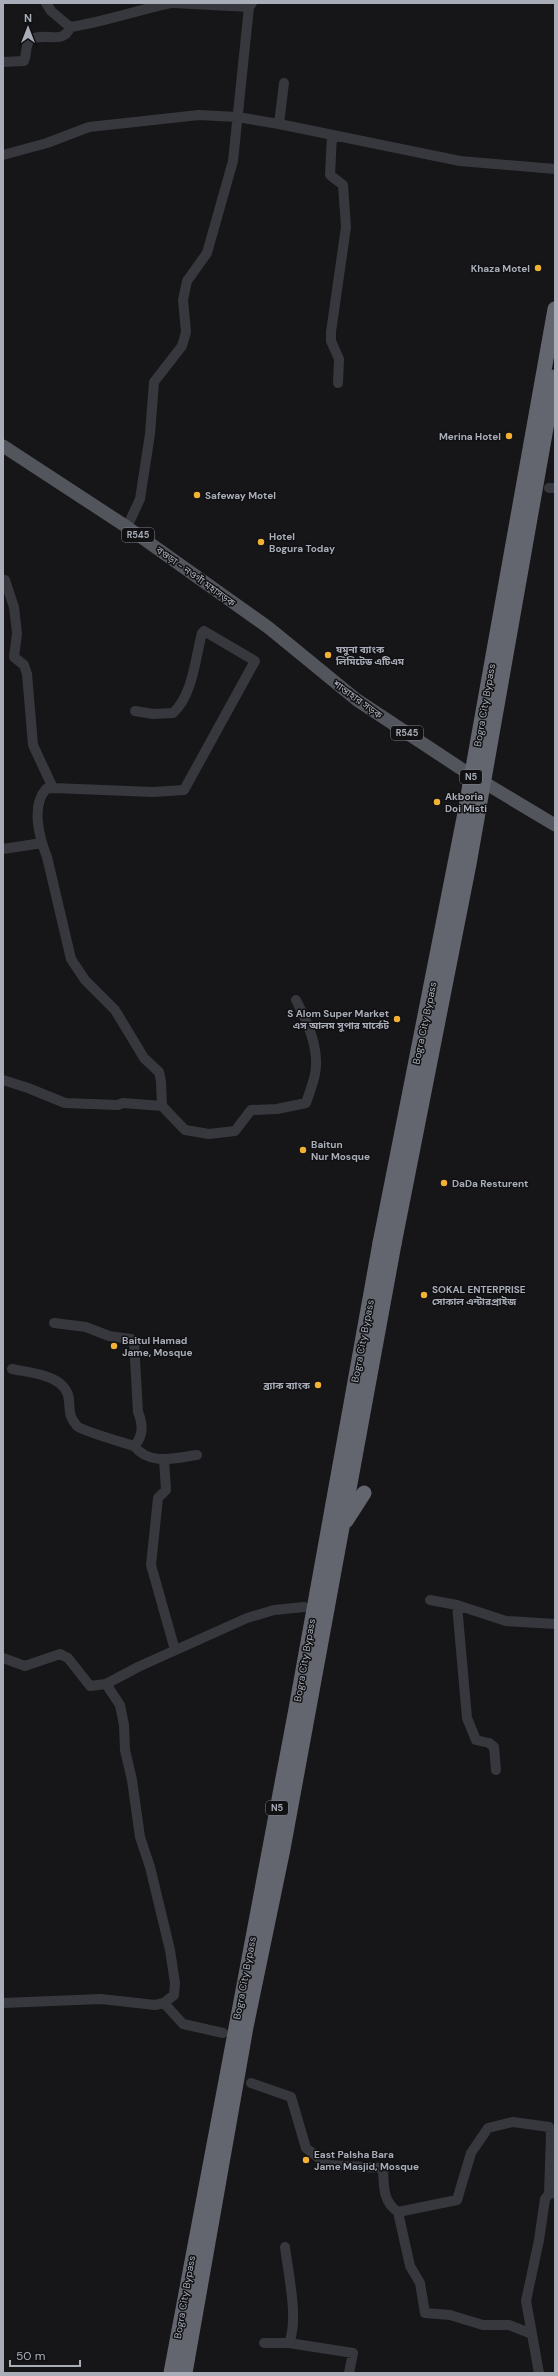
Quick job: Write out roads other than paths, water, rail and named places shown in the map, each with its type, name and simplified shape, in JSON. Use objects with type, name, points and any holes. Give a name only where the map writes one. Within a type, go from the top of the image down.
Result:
[{"type":"highway","name":"Bogra City Bypass","points":[[171,2373],[296,1709],[387,1243],[555,309]]},
{"type":"highway","name":"Bogra City Bypass","points":[[185,2373],[246,2027],[285,1842],[342,1528],[387,1243],[469,864],[555,377]]},
{"type":"highway","points":[[342,1528],[364,1493]]},
{"type":"main road","name":"বগুড়া - নওগাঁ মহাসড়ক","points":[[3,446],[127,527],[269,628]]},
{"type":"main road","name":"শান্তাহার সড়ক","points":[[269,628],[357,700],[460,768],[555,825]]},
{"type":"street","points":[[46,3],[51,11],[70,27],[96,23],[137,10],[173,3],[251,5],[233,161],[207,253],[187,281],[183,300],[186,332],[182,346],[154,382],[150,434],[140,498],[127,527]]},
{"type":"street","points":[[3,62],[24,62],[27,45],[30,40],[36,38],[64,36],[68,33],[70,27]]},
{"type":"street","points":[[279,124],[284,83]]},
{"type":"street","points":[[3,155],[47,143],[88,128],[199,115],[237,117],[279,124],[460,161],[555,169]]},
{"type":"street","points":[[332,135],[329,171],[333,178],[343,185],[346,227],[331,332],[331,341],[338,359],[338,383]]},
{"type":"street","points":[[5,580],[14,607],[17,633],[14,657],[24,666],[27,674],[33,745],[53,788]]},
{"type":"street","points":[[135,711],[153,714],[172,713],[179,707],[188,688],[202,633],[204,631],[212,633],[254,661],[184,790],[153,792],[53,788],[46,789],[37,804],[42,843],[47,857],[72,959],[85,980],[115,1010],[144,1058],[159,1072],[161,1081],[162,1106]]},
{"type":"street","points":[[3,849],[42,843]]},
{"type":"street","points":[[3,1080],[64,1103],[118,1105],[123,1103],[162,1106],[186,1130],[209,1134],[236,1131],[251,1110],[277,1109],[306,1104],[315,1072],[314,1050],[309,1025],[296,1000]]},
{"type":"street","points":[[54,1323],[86,1327],[109,1336],[131,1339],[134,1342],[138,1412],[141,1420],[141,1436],[134,1446]]},
{"type":"street","points":[[12,1369],[50,1377],[59,1382],[69,1398],[69,1416],[78,1427],[134,1446],[150,1458],[164,1460],[196,1455]]},
{"type":"street","points":[[164,1460],[166,1490],[158,1498],[151,1565],[175,1650]]},
{"type":"street","points":[[430,1600],[457,1605],[506,1621],[555,1624]]},
{"type":"street","points":[[457,1605],[467,1718],[476,1740],[489,1743],[494,1747],[496,1770]]},
{"type":"street","points":[[3,1658],[25,1666],[60,1654],[68,1658],[90,1686],[106,1684],[175,1650],[247,1618],[274,1610],[304,1607]]},
{"type":"street","points":[[3,2003],[101,1999],[156,2005],[164,2003],[174,1995],[175,1983],[170,1950],[150,1867],[140,1837],[132,1780],[125,1750],[124,1725],[120,1705],[106,1684]]},
{"type":"street","points":[[164,2003],[183,2024],[223,2033]]},
{"type":"street","points":[[250,2083],[291,2097],[306,2148],[328,2165],[383,2168],[384,2195],[391,2207],[398,2212],[410,2266],[420,2283],[425,2313],[450,2315],[483,2325],[509,2325],[532,2334]]},
{"type":"street","points":[[398,2212],[457,2200],[471,2153],[488,2128],[513,2122],[549,2127],[551,2134],[552,2193],[545,2199],[539,2240],[526,2301],[538,2373]]},
{"type":"street","points":[[285,2247],[293,2315],[292,2336],[289,2342]]},
{"type":"street","points":[[264,2343],[289,2342],[353,2352],[349,2373]]},
{"type":"place","name":"Khaza Motel","points":[[538,268]]},
{"type":"place","name":"Merina Hotel","points":[[509,436]]},
{"type":"place","name":"Safeway Motel","points":[[197,495]]},
{"type":"place","name":"Hotel Bogura Today","points":[[261,542]]},
{"type":"place","name":"যমুনা ব্যাংক লিমিটেড এটিএম","points":[[328,655]]},
{"type":"place","name":"Akboria Doi Misti","points":[[437,802]]},
{"type":"place","name":"S Alom Super Market এস আলম সুপার মার্কেট","points":[[397,1019]]},
{"type":"place","name":"Baitun Nur Mosque","points":[[303,1150]]},
{"type":"place","name":"DaDa Resturent","points":[[444,1183]]},
{"type":"place","name":"SOKAL ENTERPRISE সোকাল এন্টারপ্রাইজ","points":[[424,1295]]},
{"type":"place","name":"Baitul Hamad Jame, Mosque","points":[[114,1346]]},
{"type":"place","name":"ব্র্যাক ব্যাংক","points":[[318,1385]]},
{"type":"place","name":"East Palsha Bara Jame Masjid, Mosque","points":[[306,2160]]}]
